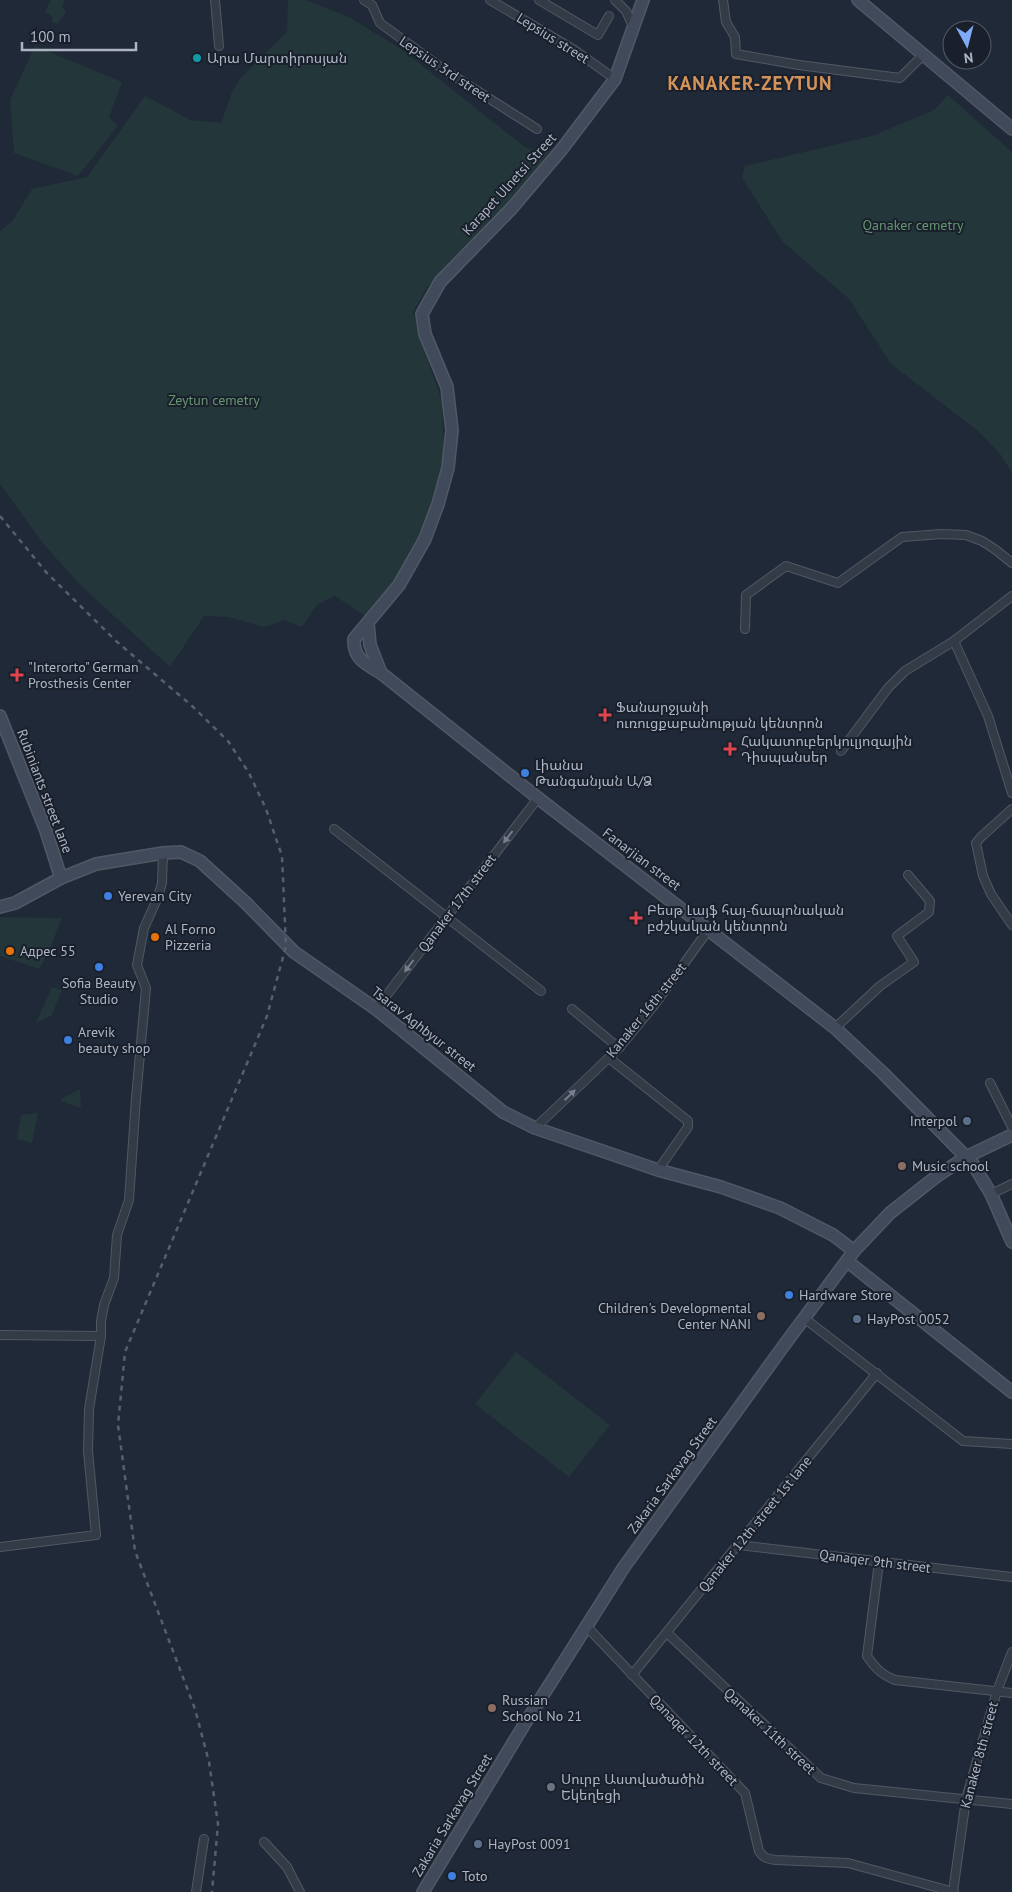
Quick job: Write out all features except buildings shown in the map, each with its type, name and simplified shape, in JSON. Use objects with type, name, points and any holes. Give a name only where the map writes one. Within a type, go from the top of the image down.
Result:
[{"type":"street","points":[[215,0],[219,46]]},
{"type":"street","name":"Lepsius 3rd street","points":[[364,0],[372,6],[380,23],[443,69],[537,129]]},
{"type":"street","name":"Lepsius street","points":[[490,0],[574,49],[615,79]]},
{"type":"street","points":[[538,0],[598,35],[609,16]]},
{"type":"street","points":[[615,0],[626,11],[634,28]]},
{"type":"street","name":"Karapet Ulnetsi Street","points":[[447,387],[425,334],[422,314],[428,302],[440,282],[512,208],[562,149],[615,79],[643,0]]},
{"type":"street","points":[[723,0],[726,22],[735,37],[736,54],[799,65],[900,78],[924,54]]},
{"type":"street","points":[[858,0],[1012,129]]},
{"type":"street","points":[[864,0],[1012,125]]},
{"type":"street","name":"Fanarjian street","points":[[447,387],[452,430],[448,468],[438,504],[425,539],[399,585],[354,639],[353,649],[358,656],[538,798],[835,1028],[883,1073],[966,1157]]},
{"type":"street","points":[[745,629],[746,595],[786,566],[838,584],[902,537],[940,534],[966,535],[982,541],[1012,562]]},
{"type":"street","points":[[841,751],[888,688],[906,671],[954,641],[1012,596]]},
{"type":"street","name":"Fanarjian street","points":[[368,624],[370,646],[381,673]]},
{"type":"street","points":[[954,641],[994,730],[1012,793]]},
{"type":"street","name":"Rubiniants street lane","points":[[0,716],[46,831],[61,878]]},
{"type":"street","name":"Qanaker 17th street","points":[[376,1009],[538,798]]},
{"type":"street","points":[[1012,809],[981,837],[976,844],[983,876],[991,894],[1012,925]]},
{"type":"street","points":[[334,829],[541,991]]},
{"type":"street","name":"Tsarav Aghbyur street","points":[[0,907],[15,903],[61,878],[96,864],[163,853],[181,852],[200,860],[246,903],[286,946],[376,1009],[504,1112],[535,1128],[658,1170],[721,1187],[780,1208],[833,1235],[851,1256],[1012,1392]]},
{"type":"street","points":[[0,1547],[96,1535],[88,1443],[89,1409],[104,1305],[114,1278],[117,1235],[129,1200],[146,988],[138,966],[144,928],[162,883],[163,853]]},
{"type":"street","points":[[835,1028],[880,986],[914,962],[897,936],[929,912],[930,901],[908,875]]},
{"type":"street","name":"Kanaker 16th street","points":[[535,1128],[619,1048],[709,929]]},
{"type":"street","points":[[572,1009],[619,1048]]},
{"type":"street","points":[[609,1058],[688,1121],[688,1127],[658,1170]]},
{"type":"street","points":[[990,1083],[1012,1127]]},
{"type":"street","name":"Zakaria Sarkavag Street","points":[[423,1892],[524,1725],[624,1568],[804,1318],[851,1256],[890,1213],[937,1176],[966,1157],[1012,1136]]},
{"type":"street","points":[[966,1157],[973,1164],[991,1194],[1012,1242]]},
{"type":"street","points":[[991,1194],[1012,1184]]},
{"type":"street","points":[[804,1318],[964,1441],[1012,1444]]},
{"type":"street","points":[[0,1335],[101,1336]]},
{"type":"street","name":"Qanaker 12th street 1st lane","points":[[632,1674],[739,1545],[877,1373]]},
{"type":"street","name":"Qanaqer 9th street","points":[[739,1545],[1012,1577]]},
{"type":"street","points":[[880,1562],[867,1656],[875,1668],[884,1676],[895,1680],[1012,1693]]},
{"type":"street","name":"Qanaqer 12th street","points":[[587,1627],[745,1793],[758,1851],[761,1856],[766,1859],[776,1860],[848,1864],[953,1892]]},
{"type":"street","name":"Qanaker 11th street","points":[[667,1633],[820,1778],[854,1788],[1012,1804]]},
{"type":"street","name":"Kanaker 8th street","points":[[953,1892],[966,1799],[997,1691],[1012,1652]]},
{"type":"street","points":[[196,1892],[204,1840]]},
{"type":"street","points":[[264,1842],[287,1867],[300,1892]]},
{"type":"green space","points":[[51,0],[65,0],[62,6],[66,11],[58,24],[51,22],[53,17],[45,12]]},
{"type":"green space","name":"Zeytun cemetry","points":[[288,0],[306,0],[349,17],[401,49],[526,148],[551,150],[516,195],[426,289],[413,312],[421,342],[442,401],[444,459],[422,531],[391,586],[368,618],[335,596],[317,605],[302,627],[285,620],[264,627],[228,617],[204,616],[170,667],[79,584],[42,542],[0,484],[0,231],[13,220],[32,189],[87,177],[145,96],[191,120],[221,123],[232,92],[239,80],[287,32]]},
{"type":"green space","points":[[35,46],[122,82],[109,117],[118,126],[78,176],[14,153],[10,100]]},
{"type":"green space","name":"Qanaker cemetry","points":[[948,95],[1012,152],[1012,473],[1001,455],[978,431],[891,364],[849,299],[783,242],[742,178],[745,166],[872,136],[934,110]]},
{"type":"green space","points":[[0,917],[62,918],[48,953],[39,969],[0,956]]},
{"type":"green space","points":[[52,987],[62,990],[52,1015],[36,1023]]},
{"type":"green space","points":[[80,1090],[81,1108],[61,1101],[61,1099]]},
{"type":"green space","points":[[38,1113],[32,1143],[17,1139],[21,1115]]},
{"type":"green space","points":[[516,1352],[610,1425],[569,1477],[475,1404]]},
{"type":"railway","points":[[0,516],[46,572],[116,641],[191,705],[228,741],[249,773],[266,809],[282,856],[286,946],[267,1016],[125,1352],[118,1425],[135,1551],[195,1709],[209,1762],[218,1824],[212,1892]]},
{"type":"place","name":"Արա Մարտիրոսյան","points":[[197,58]]},
{"type":"place","name":"\"Interorto\" German Prosthesis Center","points":[[17,675]]},
{"type":"place","name":"Ֆանարջյանի ուռուցքաբանության կենտրոն","points":[[605,715]]},
{"type":"place","name":"Հակատուբերկուլյոզային Դիսպանսեր","points":[[730,749]]},
{"type":"place","name":"Լիանա Թանգանյան Ա/Ձ","points":[[525,773]]},
{"type":"place","name":"Yerevan City","points":[[108,896]]},
{"type":"place","name":"Բեսթ Լայֆ հայ-ճապոնական բժշկական կենտրոն","points":[[636,918]]},
{"type":"place","name":"Al Forno Pizzeria","points":[[155,937]]},
{"type":"place","name":"Адрес 55","points":[[10,951]]},
{"type":"place","name":"Sofia Beauty Studio","points":[[99,967]]},
{"type":"place","name":"Arevik beauty shop","points":[[68,1040]]},
{"type":"place","name":"Interpol","points":[[967,1121]]},
{"type":"place","name":"Music school","points":[[902,1166]]},
{"type":"place","name":"Hardware Store","points":[[789,1295]]},
{"type":"place","name":"Children's Developmental Center NANI","points":[[761,1316]]},
{"type":"place","name":"HayPost 0052","points":[[857,1319]]},
{"type":"place","name":"Russian School No 21","points":[[492,1708]]},
{"type":"place","name":"Սուրբ Աստվածածին Եկեղեցի","points":[[551,1787]]},
{"type":"place","name":"HayPost 0091","points":[[478,1844]]},
{"type":"place","name":"Toto","points":[[452,1876]]},
{"type":"district","name":"KANAKER-ZEYTUN","points":[[750,83]]}]
